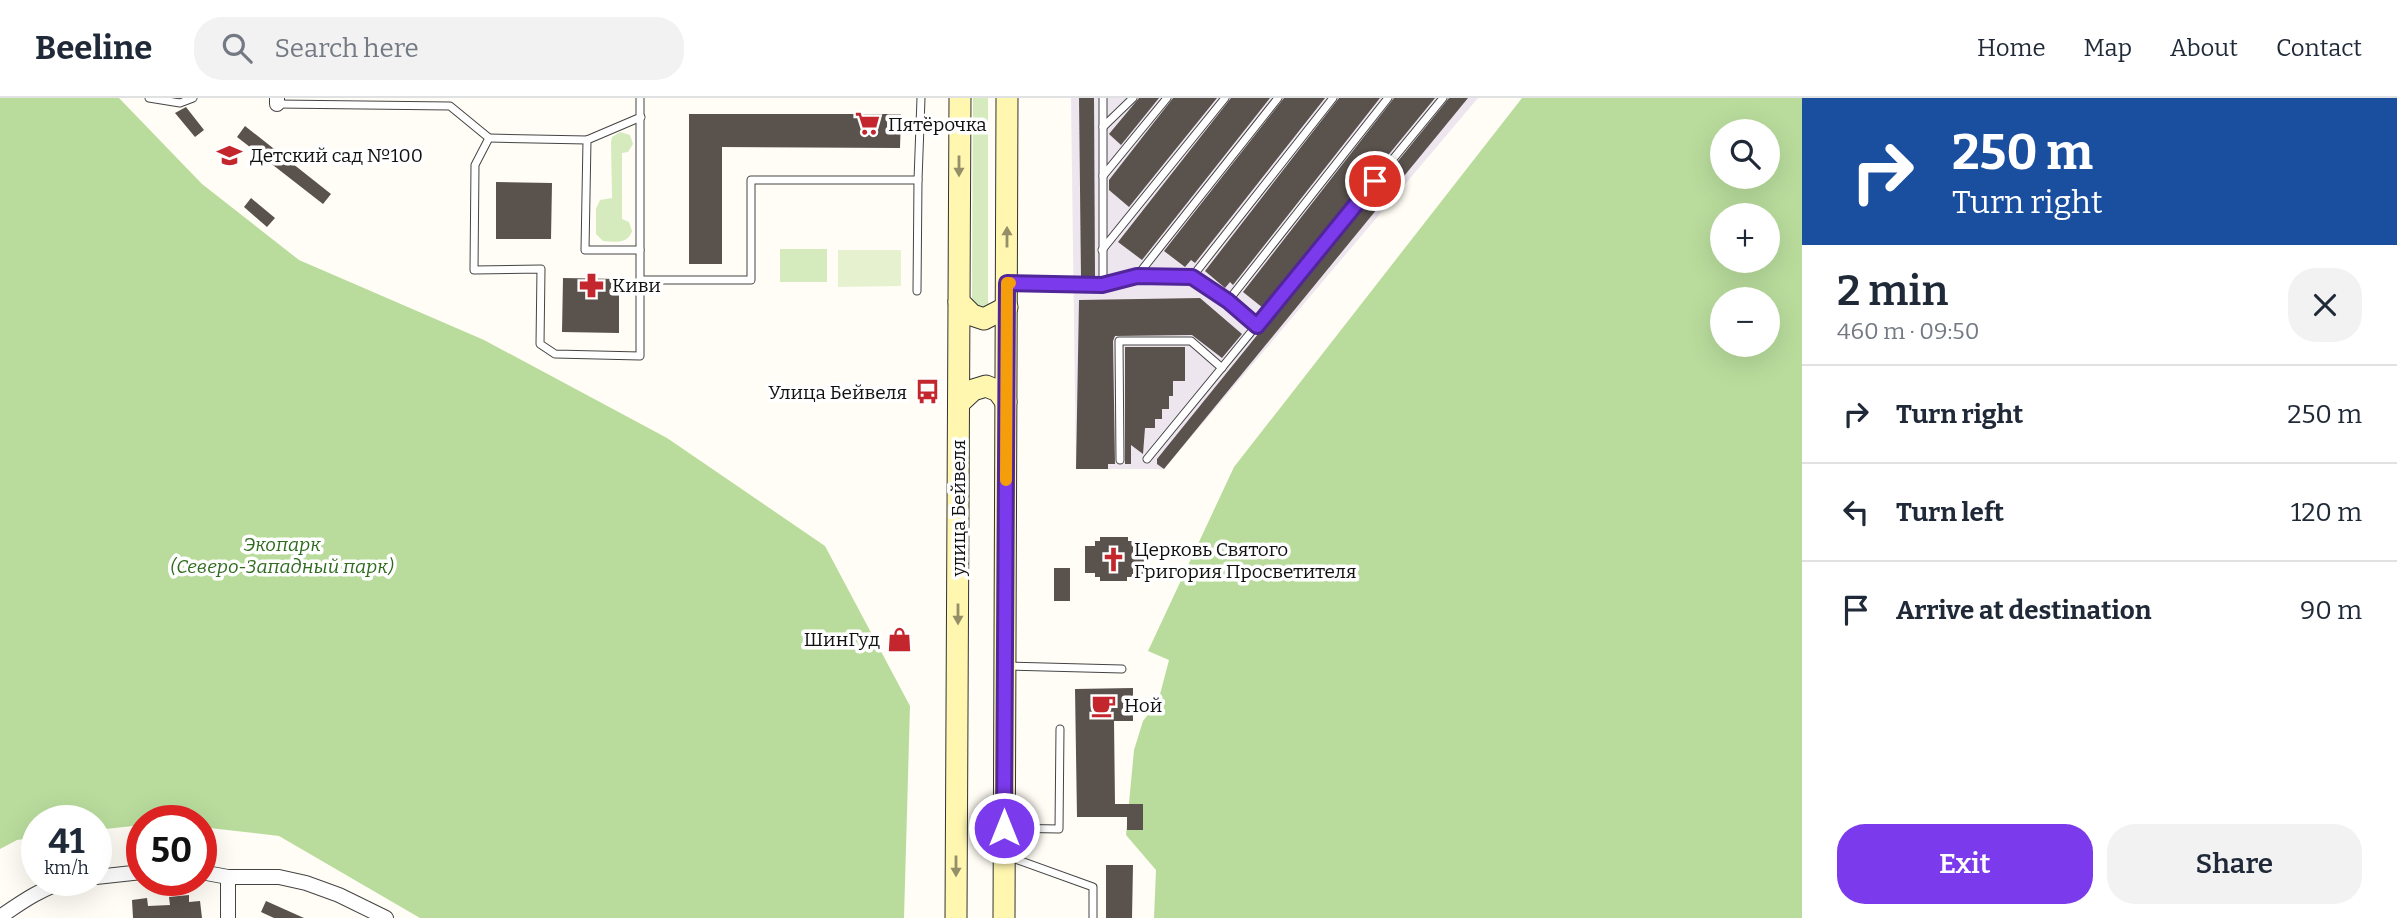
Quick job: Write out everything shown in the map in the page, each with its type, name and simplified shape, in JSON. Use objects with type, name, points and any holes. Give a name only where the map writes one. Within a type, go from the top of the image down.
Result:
[{"type":"main road","name":"улица Бейвеля","points":[[956,918],[960,98]]},
{"type":"main road","points":[[1004,918],[1007,98]]},
{"type":"main road","points":[[959,302],[972,315],[984,319],[1007,307]]},
{"type":"main road","points":[[959,402],[973,390],[986,386],[998,391],[1006,402]]},
{"type":"street","points":[[217,875],[279,877],[306,883],[339,895],[386,918]]},
{"type":"street","points":[[228,877],[228,918]]},
{"type":"street","points":[[0,917],[30,896]]},
{"type":"lane","points":[[149,98],[180,103],[193,98]]},
{"type":"lane","points":[[489,138],[475,165],[474,270],[541,270],[540,344],[555,354],[640,356],[640,98]]},
{"type":"lane","points":[[917,291],[921,98]]},
{"type":"lane","points":[[1102,285],[1103,98]]},
{"type":"lane","points":[[1102,127],[1133,98]]},
{"type":"lane","points":[[1102,177],[1167,98]]},
{"type":"lane","points":[[1102,250],[1225,98]]},
{"type":"lane","points":[[1137,276],[1279,98]]},
{"type":"lane","points":[[1192,277],[1333,98]]},
{"type":"lane","points":[[1228,301],[1388,98]]},
{"type":"lane","points":[[1147,459],[1443,98]]},
{"type":"lane","points":[[277,101],[450,102],[489,138],[587,140],[641,117]]},
{"type":"lane","points":[[587,140],[585,250],[640,250]]},
{"type":"lane","points":[[640,280],[751,280],[751,180],[918,180]]},
{"type":"lane","points":[[1007,283],[1102,285],[1137,276],[1192,277],[1228,301],[1257,326]]},
{"type":"lane","points":[[1119,460],[1119,341],[1191,341],[1222,368]]},
{"type":"lane","points":[[1005,666],[1122,669]]},
{"type":"lane","points":[[1004,828],[1059,830],[1060,729]]},
{"type":"lane","points":[[1004,855],[1093,887],[1093,918]]},
{"type":"shaded area","points":[[1071,98],[1478,98],[1164,469],[1076,469]]},
{"type":"green space","name":"Экопарк (Северо-Западный парк)","points":[[0,98],[119,98],[202,184],[299,260],[484,340],[667,438],[825,546],[910,706],[904,918],[420,918],[279,836],[217,829],[217,805],[126,805],[126,827],[112,828],[112,805],[21,805],[21,839],[0,849]]},
{"type":"green space","points":[[973,98],[988,98],[988,304],[979,309],[972,302]]},
{"type":"green space","points":[[1522,98],[1802,98],[1802,918],[1154,918],[1156,870],[1126,835],[1134,750],[1143,721],[1158,702],[1169,660],[1148,651],[1234,467]]},
{"type":"green space","points":[[620,132],[630,135],[633,144],[628,152],[622,153],[622,219],[629,222],[632,231],[624,240],[603,241],[596,234],[596,209],[600,200],[612,198],[611,142],[612,137]]},
{"type":"green space","points":[[780,249],[827,249],[827,282],[780,282]]},
{"type":"green space","points":[[838,250],[901,250],[901,286],[838,287]]},
{"type":"building","points":[[1079,98],[1094,98],[1095,277],[1084,278],[1081,278]]},
{"type":"building","points":[[1139,98],[1159,98],[1121,145],[1109,134]]},
{"type":"building","points":[[1173,98],[1217,98],[1129,207],[1109,190],[1109,180]]},
{"type":"building","points":[[1231,98],[1270,98],[1142,260],[1118,242]]},
{"type":"building","points":[[1284,98],[1325,98],[1195,263],[1191,260],[1185,267],[1164,251]]},
{"type":"building","points":[[1339,98],[1380,98],[1233,285],[1230,282],[1225,288],[1205,271]]},
{"type":"building","points":[[1394,98],[1435,98],[1263,308],[1243,292]]},
{"type":"building","points":[[1449,98],[1468,98],[1164,469],[1157,464],[1157,459]]},
{"type":"building","points":[[186,107],[204,130],[195,137],[175,113]]},
{"type":"building","points":[[689,114],[901,114],[900,148],[722,147],[722,264],[689,264]]},
{"type":"building","points":[[245,126],[331,194],[323,204],[237,137]]},
{"type":"building","points":[[496,182],[552,183],[551,239],[496,239]]},
{"type":"building","points":[[251,198],[275,218],[267,227],[244,207]]},
{"type":"building","points":[[563,278],[619,279],[619,333],[562,332]]},
{"type":"building","points":[[1200,298],[1242,334],[1222,358],[1192,335],[1115,336],[1115,464],[1108,464],[1108,469],[1076,469],[1079,300]]},
{"type":"building","points":[[1125,347],[1185,347],[1185,381],[1173,381],[1173,396],[1169,396],[1169,409],[1162,409],[1162,419],[1155,419],[1155,428],[1145,428],[1143,454],[1131,445],[1131,464],[1125,464]]},
{"type":"building","name":"Церковь Святого Григория Просветителя","points":[[1100,537],[1128,537],[1128,541],[1133,541],[1133,546],[1144,546],[1144,574],[1132,574],[1132,577],[1127,577],[1127,581],[1100,581],[1100,577],[1095,577],[1095,573],[1085,573],[1085,546],[1095,546],[1095,541],[1100,541]]},
{"type":"building","points":[[1054,568],[1070,568],[1070,601],[1054,601]]},
{"type":"building","points":[[1133,688],[1133,721],[1114,721],[1115,804],[1143,804],[1143,830],[1127,830],[1127,817],[1077,817],[1075,689]]},
{"type":"building","points":[[1106,865],[1133,865],[1132,918],[1106,918]]},
{"type":"building","points":[[189,896],[189,902],[200,901],[202,918],[133,918],[132,900],[147,898],[148,906],[170,905],[169,897]]},
{"type":"building","points":[[266,901],[304,918],[274,918],[261,912]]},
{"type":"slow traffic","points":[[1006,480],[1007,283],[1010,283]]},
{"type":"place","name":"Пятёрочка","points":[[868,124]]},
{"type":"place","name":"Детский сад №100","points":[[230,155]]},
{"type":"place","name":"Киви","points":[[592,285]]},
{"type":"place","name":"Улица Бейвеля","points":[[927,392]]},
{"type":"place","name":"Церковь Святого Григория Просветителя","points":[[1114,560]]},
{"type":"place","name":"ШинГуд","points":[[900,639]]},
{"type":"place","name":"Ной","points":[[1104,705]]},
{"type":"route","points":[[1004,828],[1007,283],[1102,285],[1137,276],[1192,277],[1228,301],[1257,326],[1375,181]]}]
